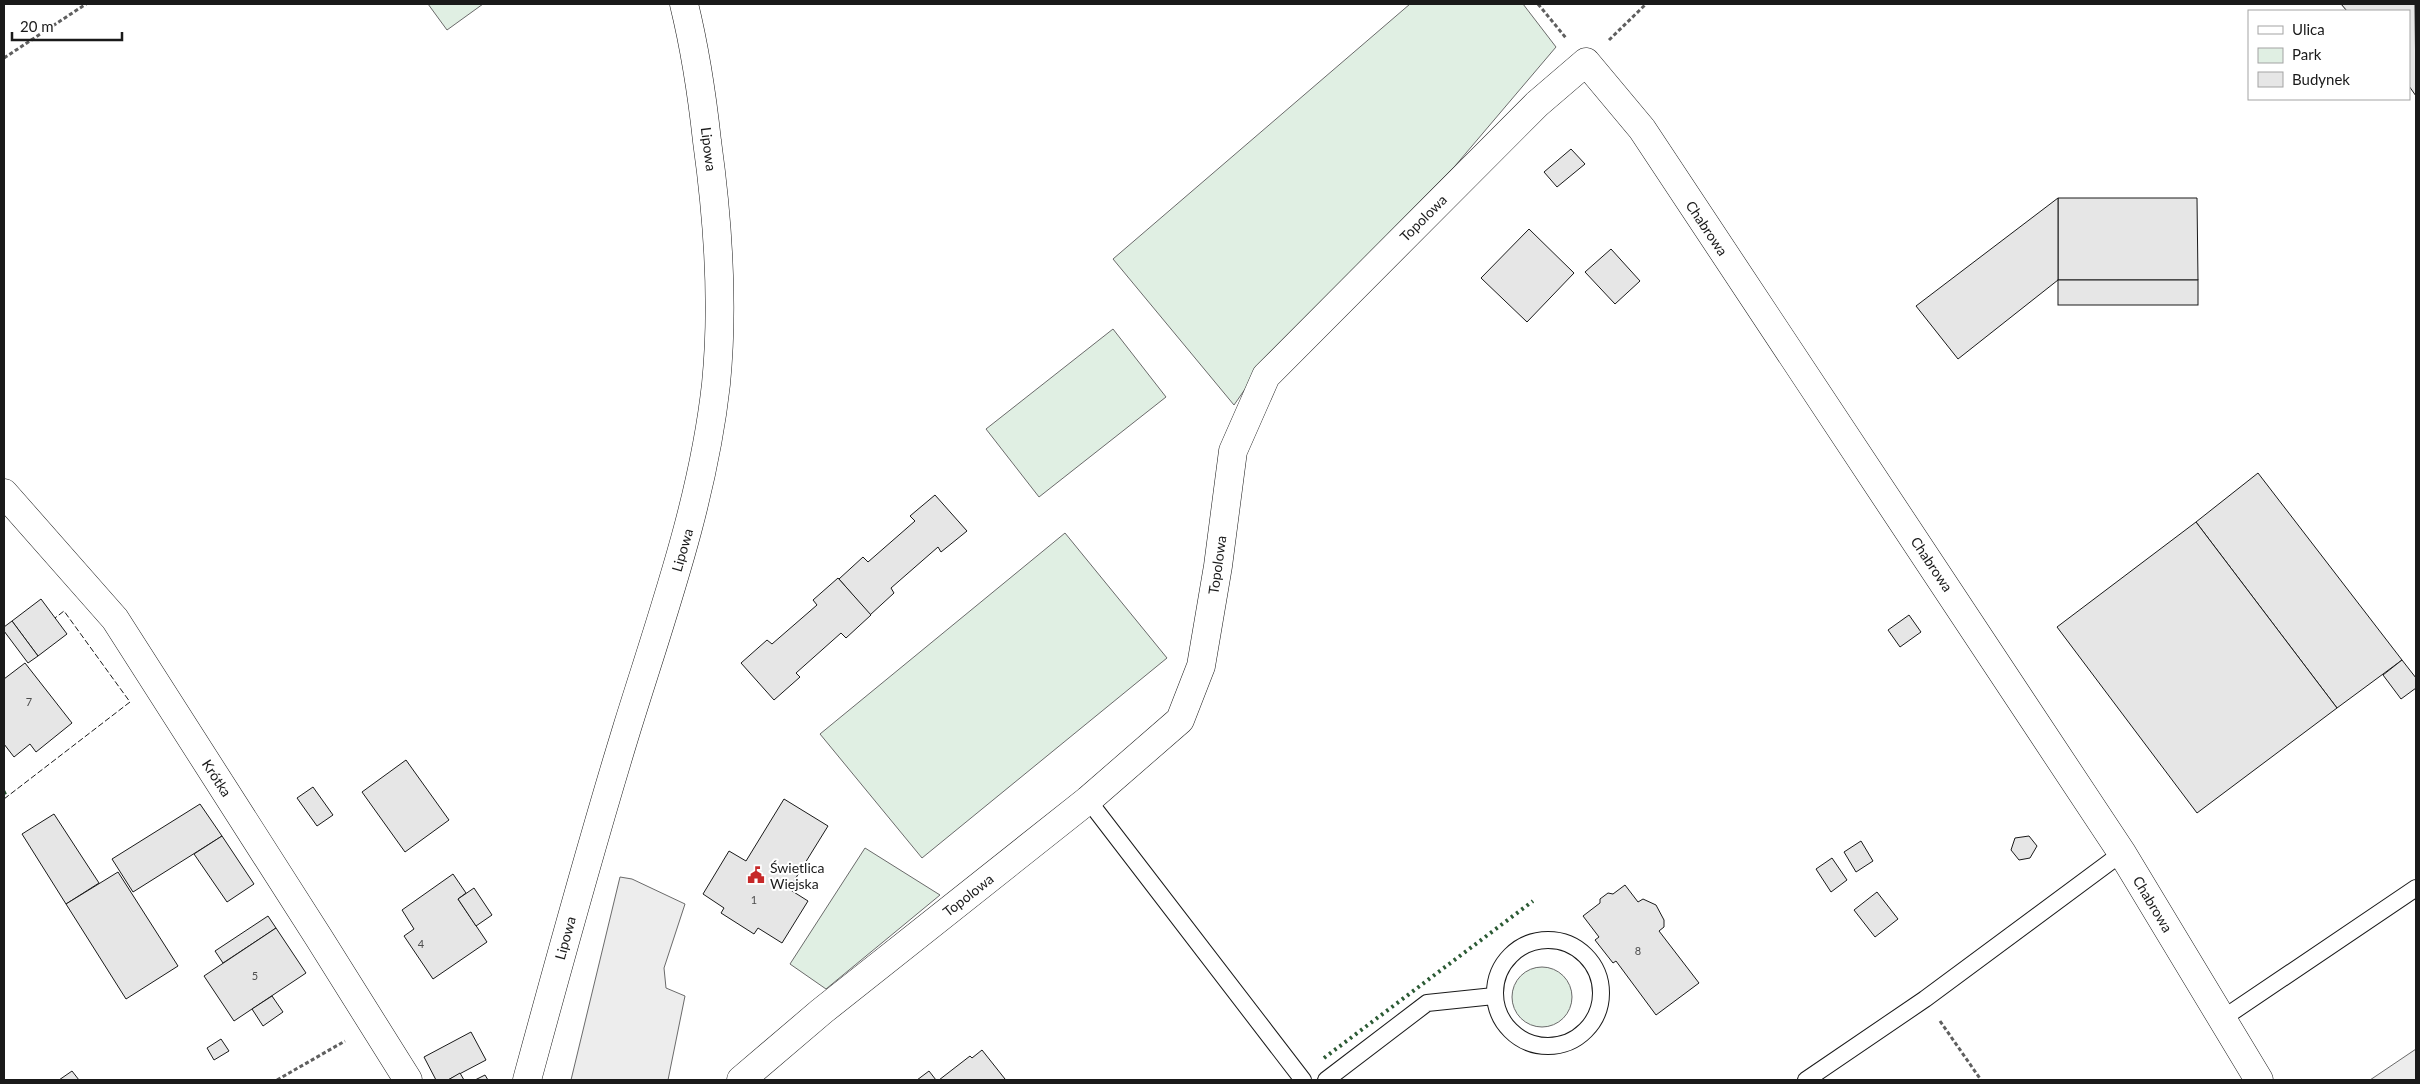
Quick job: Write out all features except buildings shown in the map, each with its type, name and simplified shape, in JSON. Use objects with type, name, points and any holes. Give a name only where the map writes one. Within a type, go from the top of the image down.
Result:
[{"type":"street","name":"Lipowa","points":[[527,1080],[583,871],[686,539],[704,460],[714,392],[719,302],[716,207],[694,49],[684,4]]},
{"type":"street","name":"Topolowa","points":[[741,1080],[822,1010],[1088,800],[1180,720],[1201,666],[1218,566],[1233,451],[1266,376],[1537,104],[1586,62]]},
{"type":"street","name":"Chabrowa","points":[[1586,62],[1642,129],[2122,853],[2259,1080]]},
{"type":"street","name":"Krótka","points":[[4,493],[115,619],[408,1080]]},
{"type":"lane","points":[[1088,800],[1303,1080]]},
{"type":"lane","points":[[1806,1080],[1924,999],[2122,853]]},
{"type":"lane","points":[[2222,1019],[2416,888]]},
{"type":"lane","points":[[1545,939],[1562,941],[1577,948],[1590,960],[1598,974],[1601,991],[1600,1008],[1593,1023],[1581,1035],[1566,1044],[1550,1047],[1533,1045],[1518,1038],[1502,1019],[1494,996],[1496,979],[1503,964],[1514,951],[1528,943],[1545,939]]},
{"type":"lane","points":[[1326,1080],[1427,1002],[1494,996]]},
{"type":"path","points":[[4,58],[86,4]]},
{"type":"path","points":[[1538,4],[1586,62],[1646,4]]},
{"type":"path","points":[[1924,999],[1981,1080]]},
{"type":"path","points":[[276,1080],[373,1024]]},
{"type":"green space","points":[[428,4],[483,4],[447,30]]},
{"type":"green space","points":[[1410,4],[1523,4],[1556,47],[1455,166],[1268,356],[1234,405],[1113,259]]},
{"type":"green space","points":[[1113,329],[1166,397],[1039,497],[986,429]]},
{"type":"green space","points":[[1065,533],[1167,658],[922,858],[820,734]]},
{"type":"green space","points":[[865,848],[940,895],[826,989],[790,964]]},
{"type":"green space","points":[[1536,967],[1548,967],[1564,975],[1570,985],[1572,997],[1570,1009],[1564,1019],[1548,1027],[1536,1027],[1520,1019],[1512,1003],[1512,991],[1520,975]]},
{"type":"shaded area","points":[[620,877],[632,879],[685,904],[664,968],[666,988],[685,996],[668,1080],[571,1080]]},
{"type":"shaded area","points":[[2416,1049],[2416,1080],[2370,1080]]},
{"type":"hedge","points":[[1324,1058],[1533,901]]},
{"type":"fence","points":[[4,799],[130,702],[64,611],[55,618]]},
{"type":"place","name":"Świetlica Wiejska","points":[[756,875]]}]
